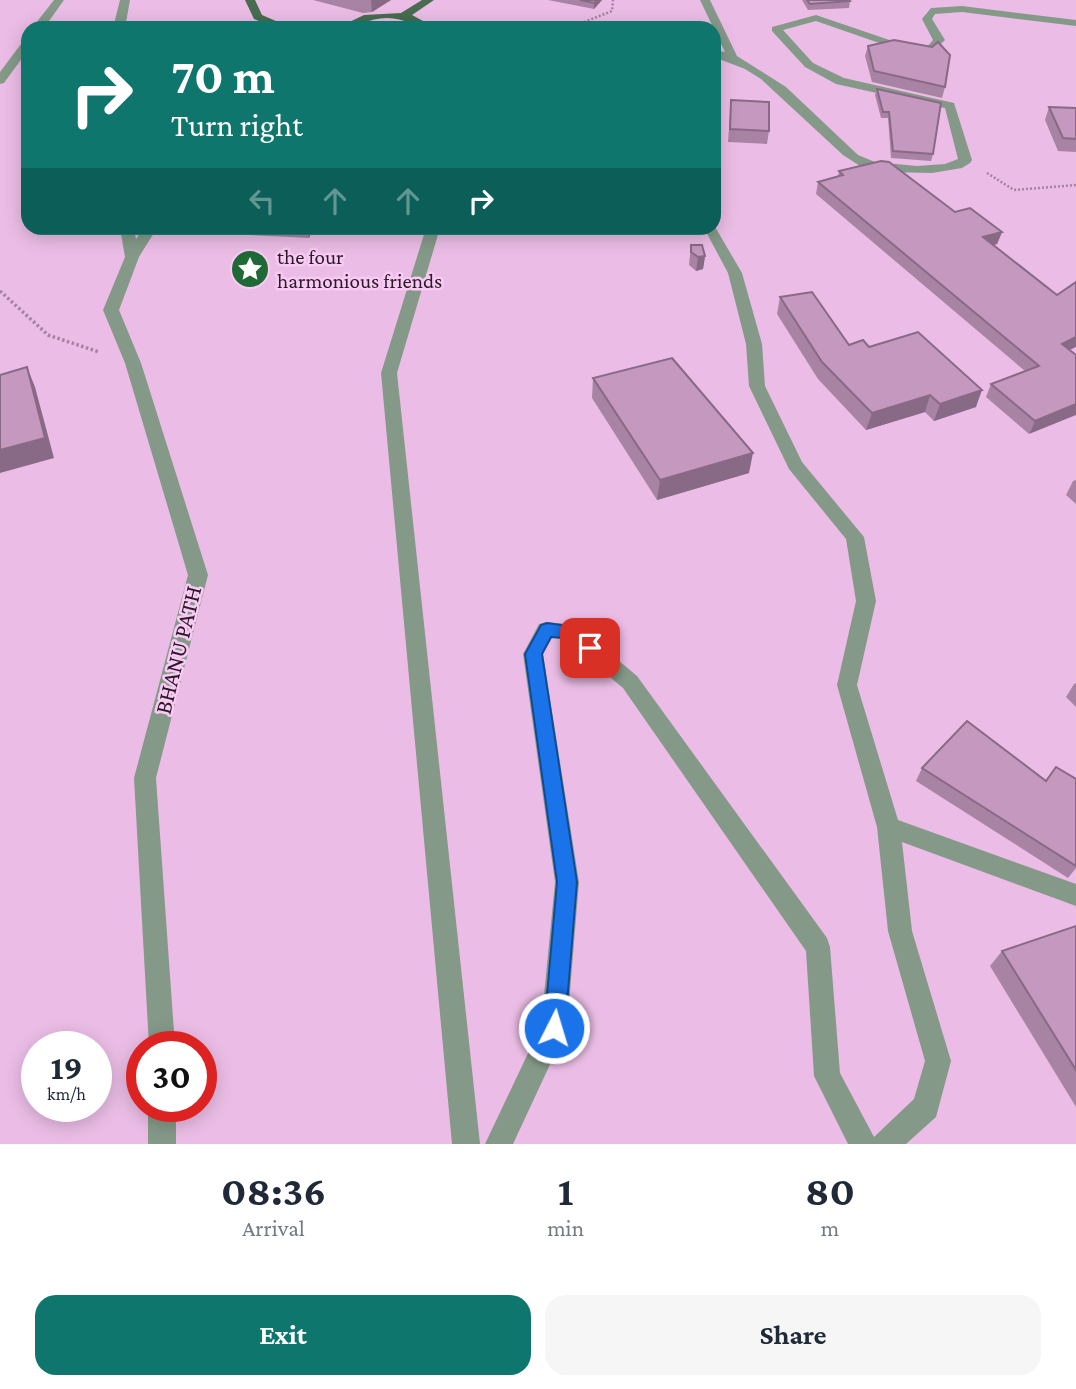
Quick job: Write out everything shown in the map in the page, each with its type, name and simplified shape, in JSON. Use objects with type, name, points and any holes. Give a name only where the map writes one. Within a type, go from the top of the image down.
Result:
[{"type":"main road","points":[[250,0],[258,17],[268,21]]},
{"type":"main road","points":[[404,16],[429,0]]},
{"type":"main road","points":[[358,21],[366,17],[404,16],[415,21]]},
{"type":"street","points":[[43,21],[59,0]]},
{"type":"street","points":[[120,21],[125,0]]},
{"type":"street","points":[[705,0],[715,21]]},
{"type":"street","points":[[721,54],[732,56],[765,77],[839,143],[846,153],[866,163],[930,170],[960,165],[965,160],[950,106],[840,81],[809,65],[776,29],[816,18],[909,50],[930,51],[939,40],[927,19],[931,11],[961,9],[1076,23]]},
{"type":"street","points":[[721,33],[732,56]]},
{"type":"street","points":[[0,80],[21,52]]},
{"type":"street","points":[[128,235],[132,257]]},
{"type":"street","points":[[132,257],[146,235]]},
{"type":"street","points":[[431,235],[389,373],[466,1144]]},
{"type":"street","points":[[715,235],[735,273],[754,344],[757,386],[794,465],[855,537],[866,601],[847,685],[889,827],[900,931],[938,1061],[926,1107],[885,1144]]},
{"type":"street","name":"BHANU PATH","points":[[132,257],[111,310],[133,363],[198,575],[145,778],[161,1031]]},
{"type":"street","points":[[499,1144],[554,1028],[567,882],[533,654],[547,630],[569,631],[630,682],[818,947],[827,1076],[863,1144]]},
{"type":"street","points":[[889,827],[1076,895]]},
{"type":"street","points":[[162,1122],[162,1144]]},
{"type":"path","points":[[587,21],[612,11],[613,0]]},
{"type":"path","points":[[965,160],[1014,190],[1076,185]]},
{"type":"path","points":[[0,291],[48,335],[133,363]]},
{"type":"building","points":[[807,0],[849,0],[850,1],[810,4]]},
{"type":"building","points":[[894,40],[932,47],[938,42],[950,55],[945,87],[874,71],[868,46]]},
{"type":"building","points":[[877,89],[941,103],[933,154],[893,151],[889,112],[883,112]]},
{"type":"building","points":[[731,100],[769,102],[769,131],[730,129]]},
{"type":"building","points":[[1049,107],[1076,108],[1076,139],[1063,138]]},
{"type":"building","points":[[881,161],[889,162],[955,212],[970,208],[1002,232],[983,237],[1057,295],[1076,282],[1076,337],[1062,344],[1076,355],[1076,404],[1035,421],[991,384],[1039,366],[818,182],[843,175],[839,171]]},
{"type":"building","points":[[691,245],[702,245],[705,256],[698,257],[691,252]]},
{"type":"building","points":[[812,292],[849,345],[863,340],[869,347],[918,332],[982,390],[940,404],[930,395],[872,413],[822,362],[780,297]]},
{"type":"building","points":[[672,358],[753,453],[660,480],[593,378]]},
{"type":"building","points":[[27,367],[45,438],[0,450],[0,375]]},
{"type":"building","points":[[967,721],[1046,781],[1056,767],[1076,779],[1076,866],[922,768]]},
{"type":"building","points":[[1076,926],[1076,1070],[1002,951]]},
{"type":"place","name":"the four harmonious friends","points":[[250,269]]},
{"type":"route","points":[[554,1028],[567,882],[533,654],[547,630],[569,631],[590,648]]}]
